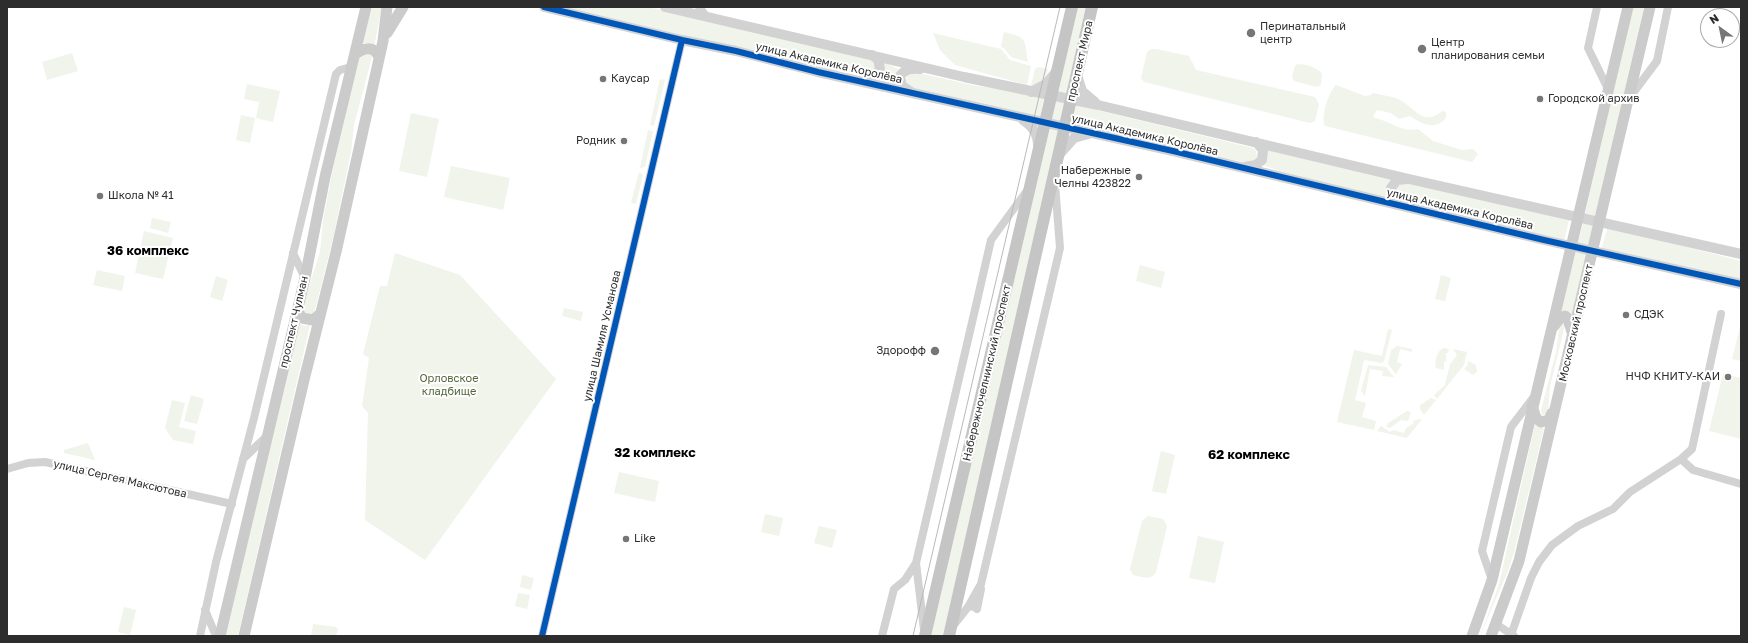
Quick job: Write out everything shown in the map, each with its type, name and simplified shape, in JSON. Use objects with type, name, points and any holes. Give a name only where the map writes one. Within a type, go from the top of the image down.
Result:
[{"type":"main road","name":"проспект Чулман","points":[[220,636],[305,278],[325,177],[366,7]]},
{"type":"main road","name":"проспект Чулман","points":[[244,636],[319,316],[336,252],[383,41],[387,7]]},
{"type":"main road","points":[[383,41],[403,7]]},
{"type":"main road","name":"проспект Мира","points":[[1048,109],[1072,7]]},
{"type":"main road","name":"Московский проспект","points":[[1472,636],[1492,580],[1532,406],[1572,246],[1628,7]]},
{"type":"main road","name":"Московский проспект","points":[[1491,636],[1519,561],[1650,7]]},
{"type":"main road","name":"проспект Мира","points":[[1068,114],[1093,9]]},
{"type":"main road","points":[[355,54],[364,48],[370,48],[378,54],[379,57]]},
{"type":"main road","name":"Набережночелнинский проспект","points":[[925,636],[1048,109]]},
{"type":"main road","name":"Набережночелнинский проспект","points":[[950,632],[1068,114]]},
{"type":"main road","points":[[298,307],[298,313],[302,318],[313,320],[319,316]]},
{"type":"main road","points":[[1552,328],[1560,318],[1565,316],[1568,319],[1572,333]]},
{"type":"main road","points":[[1532,406],[1536,418],[1541,422],[1549,420],[1556,405]]},
{"type":"street","name":"улица Академика Королёва","points":[[544,7],[558,9],[862,82],[1243,168],[1572,246],[1741,284]]},
{"type":"street","name":"улица Академика Королёва","points":[[669,7],[934,70],[1031,92],[1098,105],[1741,254]]},
{"type":"street","points":[[699,7],[706,16]]},
{"type":"street","points":[[1597,7],[1588,48],[1608,89]]},
{"type":"street","points":[[1628,100],[1657,62],[1668,7]]},
{"type":"street","name":"улица Шамиля Усманова","points":[[542,636],[682,40]]},
{"type":"street","points":[[862,82],[873,78],[880,70],[878,59],[872,55]]},
{"type":"street","points":[[200,636],[216,562],[232,504],[294,253],[336,74],[340,70],[352,67]]},
{"type":"street","points":[[914,94],[902,86],[900,76],[903,71],[912,68],[934,70]]},
{"type":"street","points":[[1031,92],[1046,84],[1057,70]]},
{"type":"street","points":[[1077,75],[1082,91],[1087,97],[1098,105]]},
{"type":"street","points":[[1020,118],[1030,124],[1038,137],[1038,151]]},
{"type":"street","points":[[1059,155],[1074,138],[1081,134],[1091,134]]},
{"type":"street","points":[[1243,168],[1256,165],[1262,160],[1263,150],[1256,142]]},
{"type":"street","points":[[1399,205],[1393,200],[1391,188],[1397,180],[1408,178]]},
{"type":"street","points":[[950,632],[968,607],[981,584],[1060,248],[1054,180]]},
{"type":"street","points":[[882,636],[894,589],[905,580],[916,563],[991,240],[1030,187]]},
{"type":"street","points":[[294,253],[305,278]]},
{"type":"street","points":[[1496,624],[1513,635],[1531,578],[1539,562],[1552,545],[1578,526],[1613,509],[1630,492],[1681,459],[1692,449],[1721,314]]},
{"type":"street","points":[[1492,580],[1482,551],[1511,428],[1536,392]]},
{"type":"street","points":[[243,460],[267,436]]},
{"type":"street","points":[[1681,459],[1693,470],[1741,484]]},
{"type":"street","name":"улица Сергея Максютова","points":[[7,469],[28,463],[45,462],[232,504]]},
{"type":"street","points":[[916,563],[925,636]]},
{"type":"street","points":[[205,610],[216,636]]},
{"type":"green space","points":[[370,7],[382,7],[374,47],[368,43],[360,43]]},
{"type":"green space","points":[[563,7],[648,7],[872,59],[876,68],[868,76],[843,70],[835,71]]},
{"type":"green space","points":[[1078,7],[1088,7],[1067,95],[1058,93]]},
{"type":"green space","points":[[1633,7],[1644,7],[1595,217],[1585,214]]},
{"type":"green space","points":[[1004,32],[1024,40],[1028,62],[1011,57],[1004,48],[1001,47]]},
{"type":"green space","points":[[933,33],[1001,49],[1010,60],[1031,66],[1027,85],[955,65],[940,50]]},
{"type":"green space","points":[[1151,49],[1189,56],[1196,70],[1315,97],[1319,104],[1315,121],[1310,123],[1144,82],[1141,78],[1147,52]]},
{"type":"green space","points":[[72,53],[78,71],[47,80],[42,62]]},
{"type":"green space","points":[[371,54],[372,57],[354,125],[351,152],[333,239],[314,313],[310,316],[301,311],[320,252],[323,221],[331,178],[359,56]]},
{"type":"green space","points":[[882,61],[900,70],[896,77],[896,86],[877,82]]},
{"type":"green space","points":[[1297,64],[1311,66],[1317,69],[1322,74],[1321,85],[1316,87],[1294,81],[1292,77]]},
{"type":"green space","points":[[1038,67],[1048,69],[1046,76],[1038,83],[1031,86],[1035,69]]},
{"type":"green space","points":[[914,72],[976,86],[1000,88],[1044,98],[1040,118],[911,88],[906,85],[907,75]]},
{"type":"green space","points":[[660,79],[665,80],[654,126],[650,125]]},
{"type":"green space","points":[[247,84],[280,91],[273,122],[256,118],[259,102],[244,99]]},
{"type":"green space","points":[[1336,85],[1365,96],[1373,93],[1398,99],[1424,117],[1435,116],[1442,111],[1446,112],[1446,118],[1442,122],[1433,125],[1424,124],[1410,116],[1399,119],[1391,113],[1377,110],[1373,116],[1401,128],[1412,130],[1418,129],[1433,141],[1462,150],[1473,149],[1478,154],[1472,162],[1325,126],[1324,111],[1333,88]]},
{"type":"green space","points":[[1056,101],[1066,103],[1061,123],[1051,120]]},
{"type":"green space","points":[[1076,105],[1253,148],[1256,151],[1257,157],[1255,161],[1247,163],[1072,125]]},
{"type":"green space","points":[[411,113],[439,119],[427,177],[399,171]]},
{"type":"green space","points":[[241,115],[255,118],[250,143],[236,140]]},
{"type":"green space","points":[[1050,128],[1060,130],[943,636],[931,636]]},
{"type":"green space","points":[[648,130],[653,131],[645,167],[640,168]]},
{"type":"green space","points":[[1267,148],[1393,179],[1386,189],[1388,198],[1290,175],[1263,165]]},
{"type":"green space","points":[[451,166],[510,178],[503,210],[444,197]]},
{"type":"green space","points":[[639,172],[643,175],[636,204],[631,203]]},
{"type":"green space","points":[[1403,182],[1569,220],[1564,241],[1400,202],[1398,200],[1395,188]]},
{"type":"green space","points":[[152,218],[171,222],[168,233],[150,228]]},
{"type":"green space","points":[[1583,222],[1594,224],[1588,245],[1578,243]]},
{"type":"green space","points":[[1608,227],[1741,261],[1741,281],[1601,250]]},
{"type":"green space","points":[[144,231],[173,238],[163,279],[135,273]]},
{"type":"green space","points":[[1576,250],[1587,253],[1572,317],[1560,314]]},
{"type":"green space","name":"Орловское кладбище","points":[[395,253],[460,275],[556,379],[425,560],[365,520],[368,413],[362,406],[369,358],[363,354],[380,286],[387,286]]},
{"type":"green space","points":[[1140,265],[1165,272],[1161,288],[1136,281]]},
{"type":"green space","points":[[97,270],[125,276],[122,291],[93,285]]},
{"type":"green space","points":[[1441,275],[1451,278],[1445,301],[1435,299]]},
{"type":"green space","points":[[216,276],[228,280],[222,301],[210,297]]},
{"type":"green space","points":[[564,308],[583,312],[581,321],[562,316]]},
{"type":"green space","points":[[1560,322],[1564,323],[1565,325],[1550,387],[1548,413],[1546,415],[1542,415],[1541,410],[1556,352]]},
{"type":"green space","points":[[299,323],[304,326],[310,325],[238,636],[224,636]]},
{"type":"green space","points":[[1741,327],[1741,361],[1732,359]]},
{"type":"green space","points":[[1388,329],[1392,330],[1384,361],[1382,363],[1364,360],[1355,400],[1366,403],[1362,417],[1376,421],[1374,430],[1337,422],[1354,350],[1382,356]]},
{"type":"green space","points":[[1397,346],[1412,349],[1412,352],[1400,349],[1397,362],[1402,364],[1396,374],[1388,364],[1391,350]]},
{"type":"green space","points":[[1443,348],[1449,349],[1448,353],[1446,353],[1446,362],[1444,361],[1444,370],[1436,368],[1435,366],[1438,354]]},
{"type":"green space","points":[[1453,349],[1467,352],[1464,365],[1437,399],[1434,395],[1445,385],[1450,364],[1457,355]]},
{"type":"green space","points":[[1468,361],[1476,365],[1477,372],[1473,375],[1464,369],[1468,365]]},
{"type":"green space","points":[[1368,365],[1386,367],[1394,377],[1382,376],[1383,371],[1370,369],[1365,396],[1361,391]]},
{"type":"green space","points":[[1723,374],[1741,378],[1741,439],[1709,431]]},
{"type":"green space","points":[[191,395],[204,399],[197,424],[184,421]]},
{"type":"green space","points":[[1431,398],[1436,400],[1424,415],[1420,409],[1420,405]]},
{"type":"green space","points":[[172,400],[185,403],[179,427],[196,431],[193,444],[173,440],[165,428]]},
{"type":"green space","points":[[1407,411],[1411,412],[1408,421],[1401,420],[1390,428],[1386,427],[1388,423]]},
{"type":"green space","points":[[1422,419],[1407,438],[1377,431],[1381,426],[1390,432],[1393,430],[1404,433],[1406,428],[1414,423],[1413,421]]},
{"type":"green space","points":[[1535,424],[1544,428],[1514,553],[1508,571],[1480,636],[1499,584]]},
{"type":"green space","points":[[88,443],[95,460],[64,453],[64,450]]},
{"type":"green space","points":[[1161,451],[1175,455],[1166,494],[1152,491]]},
{"type":"green space","points":[[619,472],[659,481],[655,502],[614,493]]},
{"type":"green space","points":[[765,514],[783,518],[779,536],[761,532]]},
{"type":"green space","points":[[1148,516],[1163,519],[1167,526],[1156,572],[1152,577],[1146,578],[1133,575],[1130,569],[1142,521]]},
{"type":"green space","points":[[819,526],[837,530],[832,548],[814,543]]},
{"type":"green space","points":[[1198,536],[1224,542],[1215,583],[1189,578]]},
{"type":"green space","points":[[522,575],[534,578],[531,590],[520,587]]},
{"type":"green space","points":[[518,593],[530,595],[527,609],[515,606]]},
{"type":"green space","points":[[124,607],[136,610],[130,635],[118,632]]},
{"type":"green space","points":[[313,624],[336,627],[338,630],[336,636],[311,636]]},
{"type":"tram line","points":[[913,636],[1060,7]]},
{"type":"cycle path","points":[[544,7],[682,40],[736,51],[818,72],[1173,151],[1544,240],[1741,284]]},
{"type":"cycle path","points":[[542,636],[682,40]]},
{"type":"place","name":"Перинатальный центр","points":[[1251,33]]},
{"type":"place","name":"Центр планирования семьи","points":[[1422,49]]},
{"type":"place","name":"Каусар","points":[[603,79]]},
{"type":"place","name":"Городской архив","points":[[1540,99]]},
{"type":"place","name":"Родник","points":[[624,141]]},
{"type":"place","name":"Набережные Челны 423822","points":[[1139,177]]},
{"type":"place","name":"Школа № 41","points":[[100,196]]},
{"type":"place","name":"СДЭК","points":[[1626,315]]},
{"type":"place","name":"Здорофф","points":[[935,351]]},
{"type":"place","name":"НЧФ КНИТУ-КАИ","points":[[1728,377]]},
{"type":"place","name":"Like","points":[[626,539]]},
{"type":"district","name":"36 комплекс","points":[[148,251]]},
{"type":"district","name":"32 комплекс","points":[[655,453]]},
{"type":"district","name":"62 комплекс","points":[[1249,455]]}]
